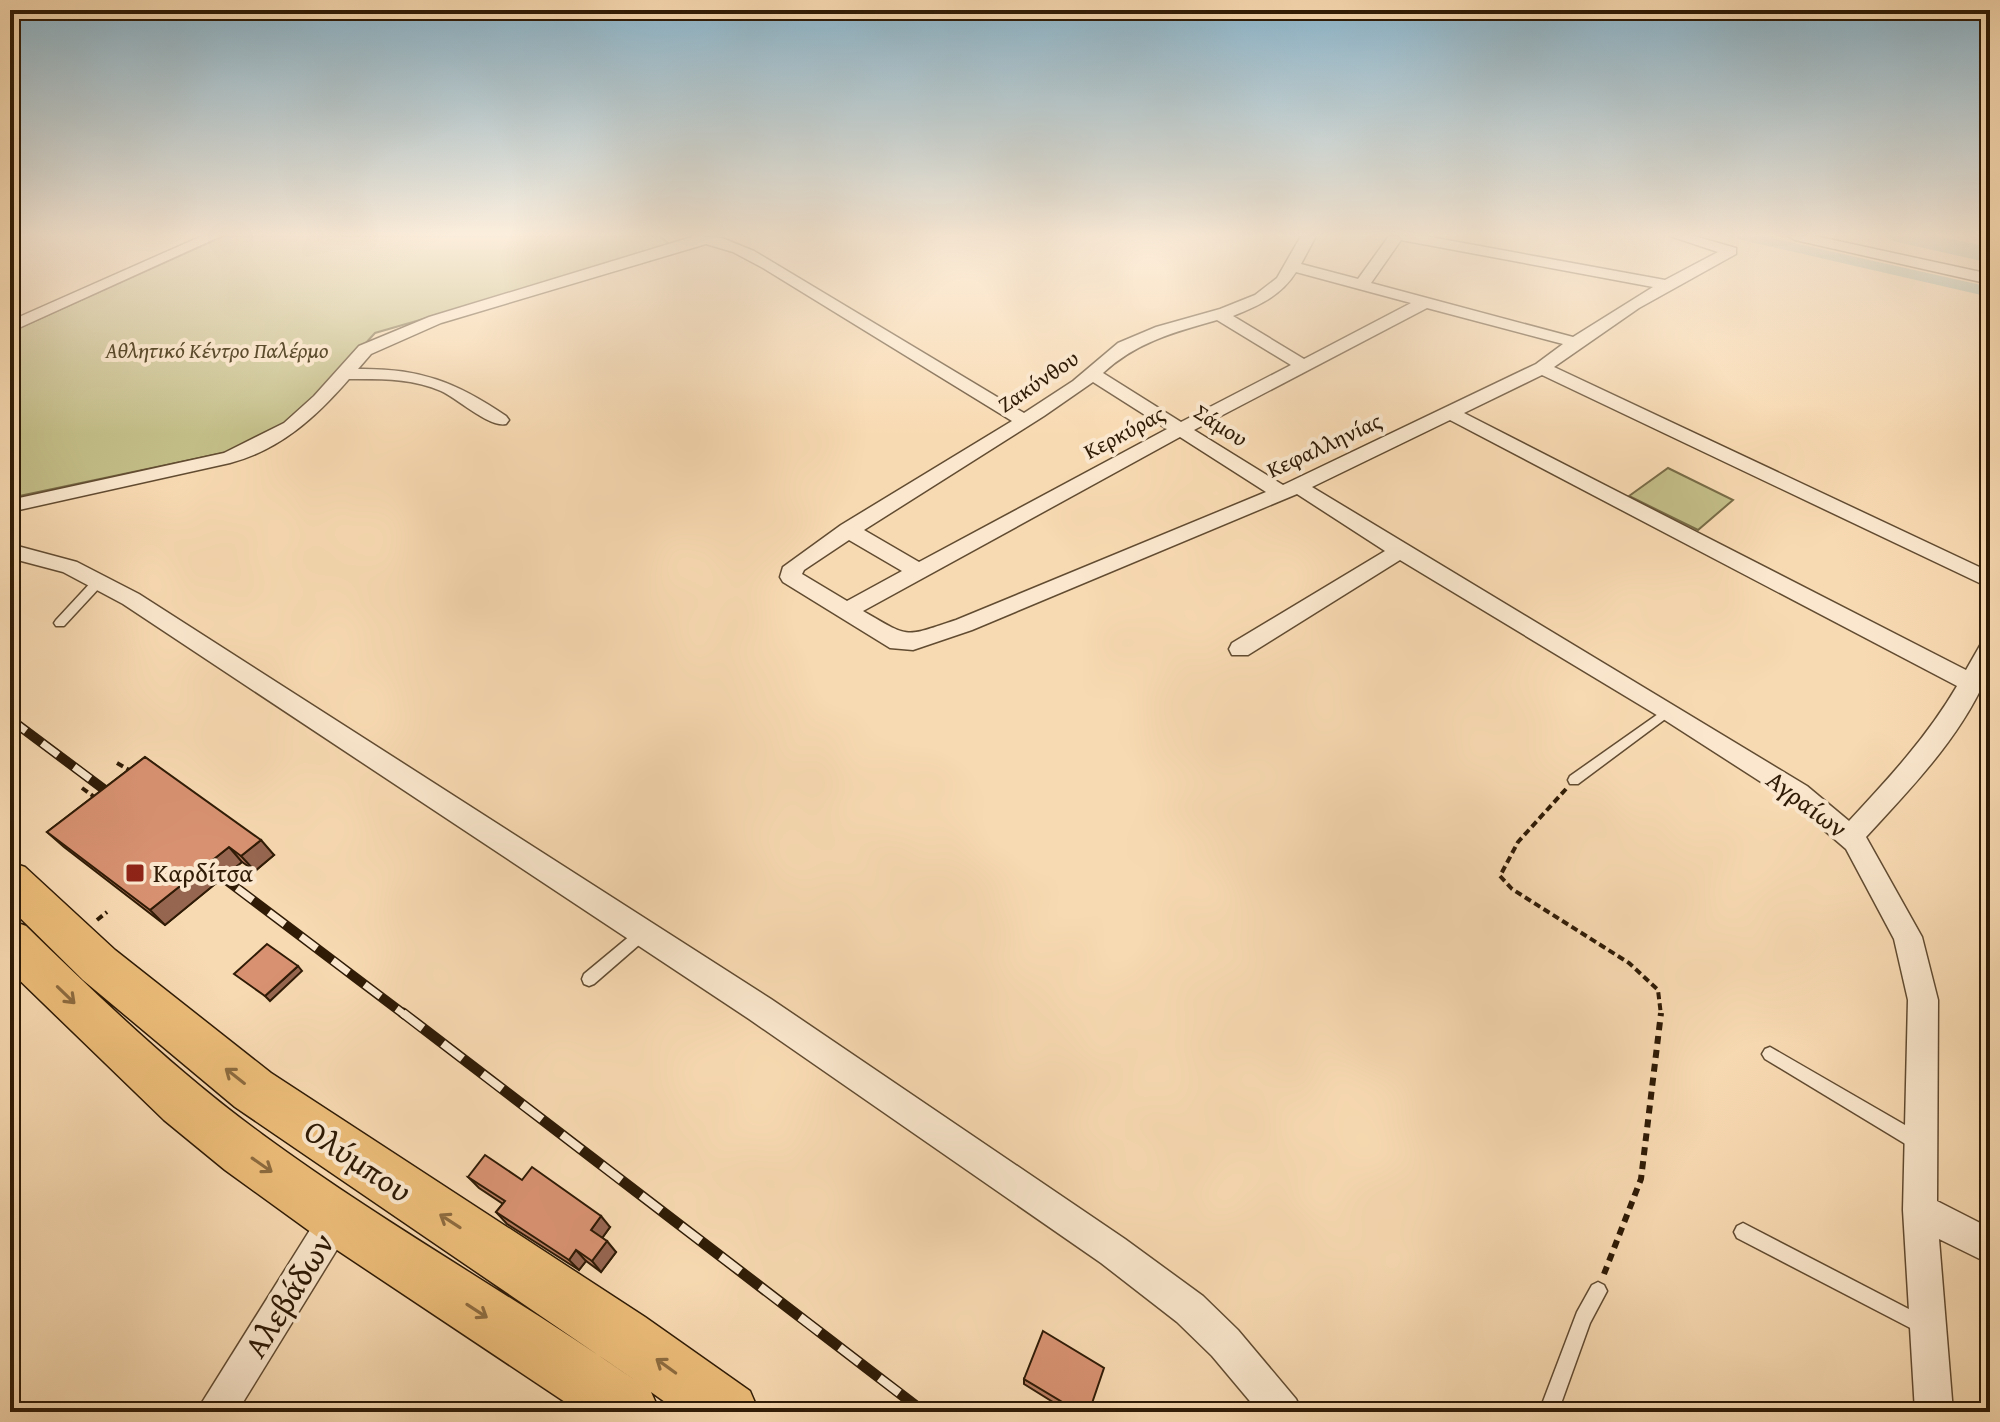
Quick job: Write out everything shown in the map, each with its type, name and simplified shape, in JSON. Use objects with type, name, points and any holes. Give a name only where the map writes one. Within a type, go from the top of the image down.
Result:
[{"type":"main road","name":"Ολύμπου","points":[[10,880],[99,965],[253,1090],[625,1337],[729,1412]]},
{"type":"main road","name":"Ολύμπου","points":[[10,940],[161,1084],[243,1152],[626,1410]]},
{"type":"street","points":[[10,327],[65,302]]},
{"type":"street","points":[[10,506],[230,457],[255,448],[291,429],[365,350],[406,330],[499,302]]},
{"type":"street","points":[[829,302],[1023,420]]},
{"type":"street","name":"Ζακύνθου","points":[[847,610],[791,577],[794,567],[1093,374],[1121,348],[1242,302]]},
{"type":"street","name":"Κερκύρας","points":[[847,610],[1183,428],[1425,302]]},
{"type":"street","points":[[1427,302],[1574,342]]},
{"type":"street","name":"Κεφαλληνίας","points":[[847,610],[898,642],[913,642],[1039,595],[1290,490],[1542,368],[1574,342],[1638,302]]},
{"type":"street","points":[[1217,313],[1304,366]]},
{"type":"street","points":[[1542,368],[1990,581]]},
{"type":"street","points":[[345,374],[399,375],[440,382],[500,420]]},
{"type":"street","name":"Σάμου","points":[[1093,374],[1290,490]]},
{"type":"street","points":[[1449,412],[1969,682]]},
{"type":"street","name":"Αγραίων","points":[[1290,490],[1400,551],[1668,711],[1798,793],[1851,836],[1902,923],[1920,980],[1925,1036],[1920,1210],[1934,1412]]},
{"type":"street","points":[[848,530],[918,571]]},
{"type":"street","points":[[10,551],[70,567],[131,599],[760,1009],[1113,1251],[1190,1309],[1252,1371],[1283,1412]]},
{"type":"street","points":[[1240,649],[1400,551]]},
{"type":"street","points":[[1851,836],[1913,769],[1945,727],[1990,648]]},
{"type":"street","points":[[1920,1210],[1990,1247]]},
{"type":"street","name":"Αλεβάδων","points":[[215,1412],[337,1218]]},
{"type":"lane","points":[[60,623],[98,582]]},
{"type":"lane","points":[[1574,780],[1668,711]]},
{"type":"lane","points":[[589,979],[642,934]]},
{"type":"lane","points":[[1770,1054],[1921,1143]]},
{"type":"lane","points":[[1743,1232],[1927,1328]]},
{"type":"lane","points":[[1548,1412],[1563,1383],[1585,1311],[1598,1291]]},
{"type":"path","points":[[117,763],[129,770]]},
{"type":"path","points":[[1574,780],[1511,852],[1502,865],[1500,876],[1512,889],[1629,963],[1658,990],[1661,1014],[1641,1179],[1598,1291]]},
{"type":"path","points":[[82,788],[93,796]]},
{"type":"green space","name":"Αθλητικό Κέντρο Παλέρμο","points":[[76,302],[481,302],[375,333],[294,422],[242,449],[10,498],[10,332]]},
{"type":"green space","points":[[1668,468],[1733,500],[1698,530],[1629,496]]},
{"type":"building","points":[[145,757],[261,840],[241,856],[229,847],[150,910],[47,832]]},
{"type":"building","points":[[267,944],[298,966],[265,996],[234,974]]},
{"type":"building","points":[[485,1155],[522,1180],[532,1167],[601,1216],[591,1230],[607,1241],[592,1261],[576,1250],[569,1260],[496,1212],[505,1201],[468,1177]]},
{"type":"building","points":[[1043,1331],[1104,1368],[1089,1412],[1079,1412],[1024,1379]]},
{"type":"railway","points":[[10,719],[121,802]]},
{"type":"railway","points":[[205,864],[405,1015]]},
{"type":"railway","points":[[403,1013],[924,1412]]},
{"type":"place","name":"Καρδίτσα","points":[[135,873]]}]
